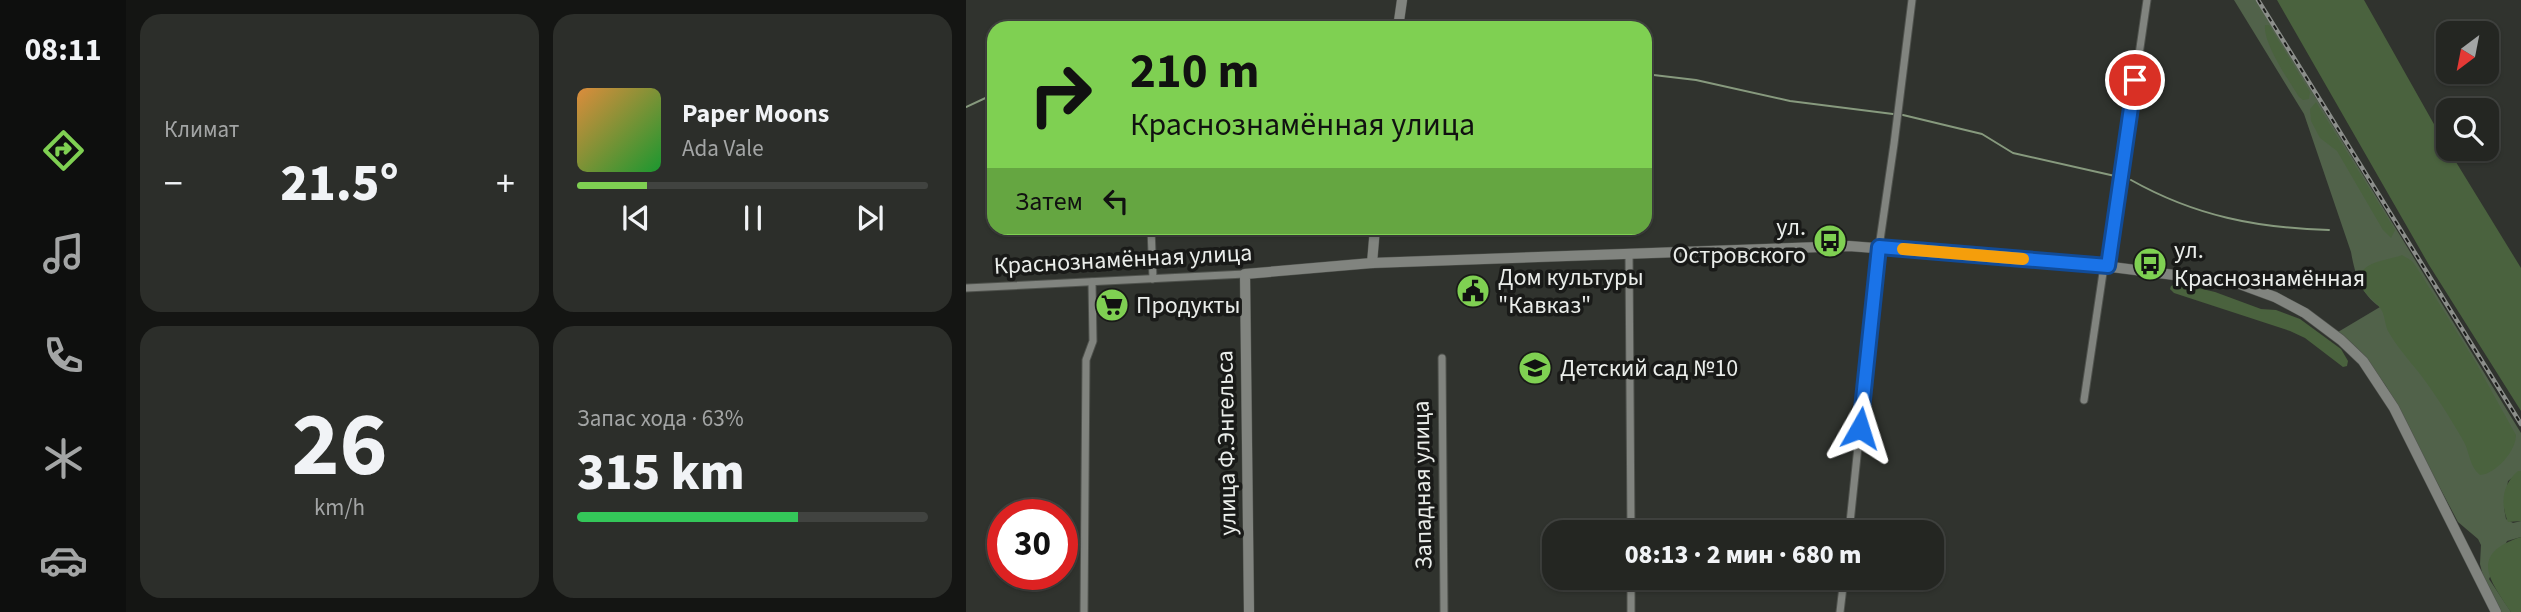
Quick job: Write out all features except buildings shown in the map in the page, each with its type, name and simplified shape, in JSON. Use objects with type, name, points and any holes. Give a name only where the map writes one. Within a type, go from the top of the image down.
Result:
[{"type":"main road","points":[[1399,21],[1402,0]]},
{"type":"main road","points":[[1372,263],[1375,235]]},
{"type":"main road","name":"Краснознамённая улица","points":[[1245,274],[1372,263],[1879,247],[2106,266],[2214,279],[2247,286],[2305,313],[2352,349],[2372,374],[2394,408],[2496,612]]},
{"type":"main road","name":"улица Ф.Энгельса","points":[[1245,274],[1248,612]]},
{"type":"street","points":[[1850,520],[1879,247],[1912,0]]},
{"type":"street","points":[[2084,400],[2147,0]]},
{"type":"street","points":[[1151,235],[1153,279]]},
{"type":"street","points":[[1629,254],[1631,520]]},
{"type":"street","name":"Краснознамённая улица","points":[[966,288],[1245,274]]},
{"type":"street","points":[[1084,612],[1086,360],[1093,341],[1093,282]]},
{"type":"street","name":"Западная улица","points":[[1442,358],[1444,612]]},
{"type":"street","points":[[1631,590],[1631,612]]},
{"type":"street","points":[[1840,612],[1843,590]]},
{"type":"green space","points":[[2234,0],[2256,0],[2521,433],[2521,471],[2508,481],[2504,508],[2506,519],[2513,523],[2521,521],[2521,537],[2507,541],[2489,579],[2511,612],[2501,612],[2484,580],[2478,539],[2458,522],[2386,386],[2367,361],[2338,332],[2380,307],[2368,296],[2357,275],[2304,114]]},
{"type":"green space","points":[[2277,0],[2364,0],[2436,128],[2436,161],[2455,161],[2521,268],[2521,411],[2429,265]]},
{"type":"green space","points":[[2265,25],[2269,25],[2310,92],[2309,99],[2303,100],[2299,97],[2283,71],[2268,41]]},
{"type":"green space","points":[[2316,102],[2395,230],[2391,238],[2383,230],[2337,151],[2320,138],[2311,121],[2310,109]]},
{"type":"green space","points":[[2402,255],[2417,268],[2476,363],[2516,435],[2509,454],[2486,474],[2480,475],[2474,468],[2464,442],[2449,416],[2399,348],[2387,329],[2383,313],[2361,286],[2360,276],[2367,267]]},
{"type":"green space","points":[[2177,283],[2300,319],[2341,349],[2348,361],[2347,366],[2343,367],[2305,338],[2290,331],[2174,293],[2170,289]]},
{"type":"green space","points":[[2521,471],[2521,521],[2508,522],[2504,495],[2509,482]]},
{"type":"green space","points":[[2521,537],[2521,612],[2511,612],[2491,578],[2489,559],[2494,551]]},
{"type":"waterway","points":[[1652,75],[1696,80],[1790,101],[1893,114]]},
{"type":"waterway","points":[[966,107],[987,97]]},
{"type":"waterway","points":[[1903,115],[1982,134],[2013,153],[2115,176]]},
{"type":"waterway","points":[[2131,180],[2179,203],[2227,218],[2302,229],[2329,230]]},
{"type":"railway","points":[[2258,0],[2521,424]]},
{"type":"slow traffic","points":[[1903,249],[2023,259]]},
{"type":"place","name":"ул. Островского","points":[[1830,241]]},
{"type":"place","name":"ул. Краснознамённая","points":[[2150,264]]},
{"type":"place","name":"Дом культуры \"Кавказ\"","points":[[1473,291]]},
{"type":"place","name":"Продукты","points":[[1112,305]]},
{"type":"place","name":"Детский сад №10","points":[[1535,368]]},
{"type":"route","points":[[1860,428],[1879,247],[2108,266],[2135,80]]}]
